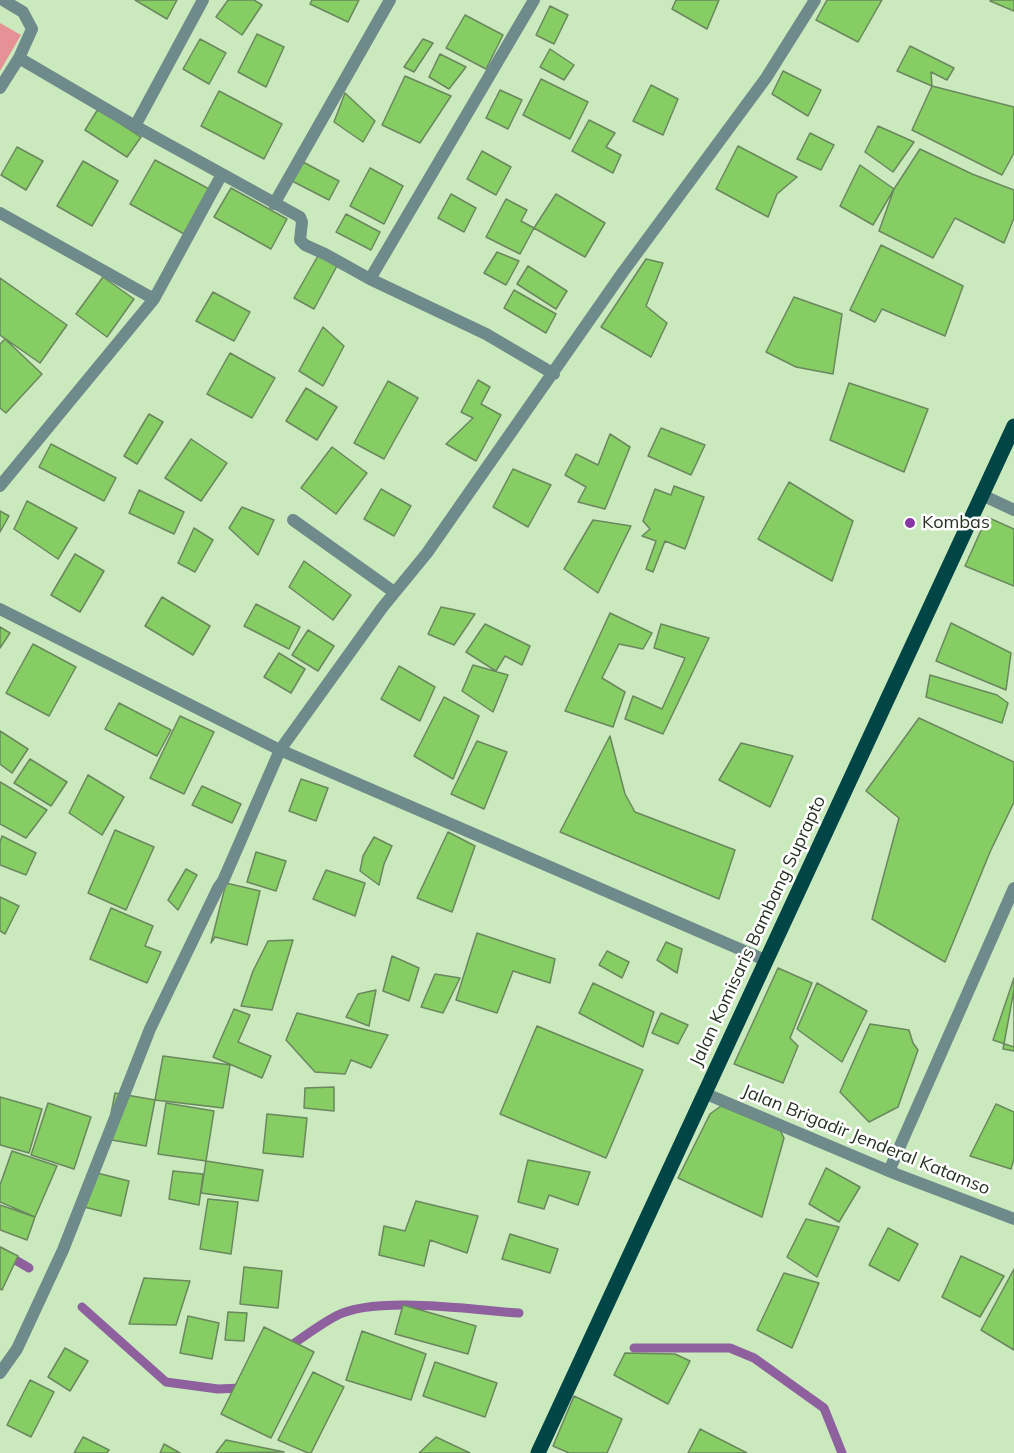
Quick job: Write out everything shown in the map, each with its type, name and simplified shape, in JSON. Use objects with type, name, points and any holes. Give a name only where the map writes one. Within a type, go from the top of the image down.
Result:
[{"type":"main road","name":"Jalan Komisaris Bambang Suprapto","points":[[538,1453],[1014,426]]},
{"type":"street","points":[[0,88],[20,58],[32,29],[23,12],[3,0]]},
{"type":"street","points":[[135,126],[202,0]]},
{"type":"street","points":[[274,204],[390,0]]},
{"type":"street","points":[[370,279],[534,0]]},
{"type":"street","points":[[0,1373],[17,1349],[63,1250],[150,1029],[218,888],[224,881],[280,750],[394,592],[427,553],[623,272],[766,78],[815,0]]},
{"type":"street","points":[[20,58],[135,126],[300,217],[302,222],[300,240],[305,245],[370,279],[486,334],[554,374]]},
{"type":"street","points":[[0,486],[154,299],[222,174]]},
{"type":"street","points":[[0,213],[154,299]]},
{"type":"street","points":[[982,495],[1014,510]]},
{"type":"street","points":[[293,519],[394,592]]},
{"type":"street","points":[[0,609],[280,750],[765,960]]},
{"type":"street","points":[[890,1171],[1014,888]]},
{"type":"street","name":"Jalan Brigadir Jenderal Katamso","points":[[704,1093],[890,1171],[1014,1219]]},
{"type":"shaded area","points":[[0,23],[21,35],[0,71]]},
{"type":"building","points":[[135,0],[177,0],[167,19]]},
{"type":"building","points":[[228,0],[254,0],[262,5],[242,35],[216,17]]},
{"type":"building","points":[[312,0],[359,0],[348,22],[310,4]]},
{"type":"building","points":[[676,0],[719,0],[707,29],[672,9]]},
{"type":"building","points":[[827,0],[882,0],[858,42],[816,20]]},
{"type":"building","points":[[1014,0],[1014,11],[990,1]]},
{"type":"building","points":[[550,6],[568,15],[554,44],[536,35]]},
{"type":"building","points":[[465,15],[503,35],[486,69],[446,48]]},
{"type":"building","points":[[257,34],[284,47],[266,87],[238,72]]},
{"type":"building","points":[[200,39],[226,53],[209,84],[183,69]]},
{"type":"building","points":[[423,39],[433,43],[414,72],[404,67]]},
{"type":"building","points":[[910,46],[954,68],[947,80],[931,72],[932,86],[897,71]]},
{"type":"building","points":[[550,49],[574,65],[564,80],[540,67]]},
{"type":"building","points":[[440,54],[466,67],[449,89],[429,77]]},
{"type":"building","points":[[783,71],[821,90],[808,116],[772,94]]},
{"type":"building","points":[[405,76],[451,96],[420,143],[382,125]]},
{"type":"building","points":[[541,79],[588,102],[570,139],[523,115]]},
{"type":"building","points":[[651,85],[678,99],[663,135],[633,121]]},
{"type":"building","points":[[932,86],[1014,107],[1014,153],[1002,175],[912,130]]},
{"type":"building","points":[[500,90],[522,100],[508,129],[486,118]]},
{"type":"building","points":[[219,91],[282,124],[264,159],[201,126]]},
{"type":"building","points":[[345,93],[375,121],[363,142],[334,122]]},
{"type":"building","points":[[98,109],[141,137],[127,157],[85,130]]},
{"type":"building","points":[[589,120],[615,133],[606,147],[621,155],[613,173],[572,151]]},
{"type":"building","points":[[878,126],[914,142],[893,172],[865,152]]},
{"type":"building","points":[[810,133],[834,145],[821,170],[797,159]]},
{"type":"building","points":[[738,146],[797,177],[777,194],[768,217],[716,189]]},
{"type":"building","points":[[17,147],[43,161],[26,190],[1,175]]},
{"type":"building","points":[[920,149],[972,174],[1014,190],[1014,218],[1004,243],[955,218],[933,258],[879,231],[894,189]]},
{"type":"building","points":[[482,151],[511,167],[496,195],[467,179]]},
{"type":"building","points":[[155,160],[211,190],[186,235],[130,204]]},
{"type":"building","points":[[83,161],[118,181],[92,226],[57,206]]},
{"type":"building","points":[[303,162],[339,181],[329,200],[292,181]]},
{"type":"building","points":[[860,165],[894,189],[873,225],[840,206]]},
{"type":"building","points":[[370,168],[403,186],[384,224],[350,206]]},
{"type":"building","points":[[231,188],[287,219],[271,249],[214,217]]},
{"type":"building","points":[[451,194],[476,208],[464,232],[438,218]]},
{"type":"building","points":[[556,194],[605,223],[585,257],[534,228]]},
{"type":"building","points":[[506,199],[527,210],[521,221],[534,228],[520,254],[486,237]]},
{"type":"building","points":[[346,214],[380,232],[371,250],[336,232]]},
{"type":"building","points":[[881,245],[963,286],[945,336],[882,309],[875,322],[850,310]]},
{"type":"building","points":[[497,252],[519,261],[506,285],[484,273]]},
{"type":"building","points":[[319,254],[338,264],[314,309],[294,298]]},
{"type":"building","points":[[646,259],[663,263],[646,306],[667,323],[651,357],[601,327]]},
{"type":"building","points":[[528,266],[567,291],[556,309],[517,284]]},
{"type":"building","points":[[103,277],[134,299],[107,337],[76,314]]},
{"type":"building","points":[[0,278],[67,325],[40,363],[0,335]]},
{"type":"building","points":[[514,290],[556,314],[546,333],[504,308]]},
{"type":"building","points":[[213,292],[250,312],[234,341],[196,321]]},
{"type":"building","points":[[794,297],[842,314],[833,374],[796,367],[766,352]]},
{"type":"building","points":[[323,327],[344,346],[323,386],[299,371]]},
{"type":"building","points":[[5,339],[42,374],[6,413],[0,408],[0,344]]},
{"type":"building","points":[[230,353],[275,378],[252,418],[207,394]]},
{"type":"building","points":[[478,380],[490,387],[481,404],[501,415],[476,461],[446,444],[473,418],[461,412]]},
{"type":"building","points":[[388,381],[418,398],[384,459],[354,443]]},
{"type":"building","points":[[849,383],[928,409],[904,472],[830,440]]},
{"type":"building","points":[[306,388],[337,407],[317,440],[286,421]]},
{"type":"building","points":[[149,414],[163,422],[137,464],[124,456]]},
{"type":"building","points":[[661,428],[705,445],[691,475],[648,456]]},
{"type":"building","points":[[610,434],[630,447],[605,509],[578,502],[586,487],[565,475],[576,454],[598,465]]},
{"type":"building","points":[[191,439],[227,463],[201,501],[165,478]]},
{"type":"building","points":[[51,444],[116,478],[104,501],[39,467]]},
{"type":"building","points":[[332,447],[367,473],[336,514],[301,488]]},
{"type":"building","points":[[513,469],[551,485],[528,527],[493,507]]},
{"type":"building","points":[[789,482],[853,521],[832,581],[758,539]]},
{"type":"building","points":[[674,486],[704,497],[685,549],[665,541],[653,572],[646,569],[656,541],[642,536],[650,529],[643,521],[655,489],[671,495]]},
{"type":"building","points":[[381,489],[411,506],[394,536],[364,519]]},
{"type":"building","points":[[139,490],[184,512],[174,534],[129,513]]},
{"type":"building","points":[[27,501],[77,528],[58,559],[14,529]]},
{"type":"building","points":[[242,507],[274,520],[258,555],[229,528]]},
{"type":"building","points":[[0,511],[9,516],[0,532]]},
{"type":"building","points":[[987,517],[1014,529],[1014,586],[965,566]]},
{"type":"building","points":[[593,520],[631,526],[598,593],[564,569]]},
{"type":"building","points":[[194,528],[213,540],[195,572],[178,563]]},
{"type":"building","points":[[75,554],[104,571],[80,612],[51,595]]},
{"type":"building","points":[[304,561],[351,595],[333,620],[289,587]]},
{"type":"building","points":[[162,597],[210,626],[193,655],[145,626]]},
{"type":"building","points":[[256,604],[300,627],[289,649],[244,626]]},
{"type":"building","points":[[441,607],[475,614],[454,645],[428,634]]},
{"type":"building","points":[[610,613],[652,633],[643,649],[619,644],[602,678],[625,692],[613,727],[565,711]]},
{"type":"building","points":[[951,623],[1011,653],[1006,690],[936,661]]},
{"type":"building","points":[[485,624],[530,646],[522,665],[505,656],[496,671],[466,652]]},
{"type":"building","points":[[661,624],[709,638],[663,734],[625,719],[633,696],[662,709],[685,658],[654,648]]},
{"type":"building","points":[[0,627],[10,633],[0,648]]},
{"type":"building","points":[[308,630],[334,646],[318,671],[292,655]]},
{"type":"building","points":[[33,644],[76,667],[49,716],[6,693]]},
{"type":"building","points":[[279,653],[305,669],[291,693],[264,677]]},
{"type":"building","points":[[473,665],[508,675],[493,712],[462,691]]},
{"type":"building","points":[[399,666],[435,687],[420,721],[381,699]]},
{"type":"building","points":[[930,675],[997,695],[1008,703],[1002,723],[926,697]]},
{"type":"building","points":[[444,697],[479,716],[453,779],[414,756]]},
{"type":"building","points":[[119,703],[171,730],[157,756],[105,729]]},
{"type":"building","points":[[180,716],[214,732],[184,794],[150,778]]},
{"type":"building","points":[[919,718],[1014,762],[1014,802],[990,852],[945,962],[872,919],[899,818],[866,791]]},
{"type":"building","points":[[0,731],[28,749],[12,773],[0,764]]},
{"type":"building","points":[[610,736],[625,794],[635,812],[735,850],[719,899],[560,832]]},
{"type":"building","points":[[477,741],[507,752],[484,809],[451,794]]},
{"type":"building","points":[[741,743],[793,756],[770,807],[719,780]]},
{"type":"building","points":[[30,759],[67,782],[51,806],[14,783]]},
{"type":"building","points":[[88,775],[124,797],[102,835],[69,813]]},
{"type":"building","points":[[301,779],[328,788],[316,821],[289,811]]},
{"type":"building","points":[[0,782],[47,810],[26,838],[0,824]]},
{"type":"building","points":[[202,786],[241,804],[232,823],[192,805]]},
{"type":"building","points":[[115,830],[154,847],[126,910],[88,893]]},
{"type":"building","points":[[448,832],[475,846],[452,912],[417,898]]},
{"type":"building","points":[[2,836],[36,853],[26,875],[0,865]]},
{"type":"building","points":[[374,837],[392,846],[384,864],[379,885],[360,871],[363,856]]},
{"type":"building","points":[[256,852],[286,861],[276,891],[247,882]]},
{"type":"building","points":[[186,869],[197,875],[178,910],[168,900]]},
{"type":"building","points":[[326,870],[365,883],[355,916],[313,899]]},
{"type":"building","points":[[226,883],[260,891],[247,945],[215,937],[211,943]]},
{"type":"building","points":[[0,897],[19,906],[5,934],[0,931]]},
{"type":"building","points":[[111,908],[153,926],[145,946],[161,952],[147,983],[90,959]]},
{"type":"building","points":[[477,933],[555,959],[550,983],[513,971],[497,1013],[456,1000]]},
{"type":"building","points":[[293,940],[272,1010],[241,1006],[253,971],[268,941]]},
{"type":"building","points":[[666,942],[682,949],[677,973],[657,960]]},
{"type":"building","points":[[607,951],[629,962],[622,978],[599,965]]},
{"type":"building","points":[[392,956],[419,968],[409,1001],[383,991]]},
{"type":"building","points":[[778,968],[812,983],[790,1038],[798,1046],[783,1083],[734,1064]]},
{"type":"building","points":[[435,974],[460,978],[443,1013],[421,1007]]},
{"type":"building","points":[[1014,978],[1014,1047],[993,1040]]},
{"type":"building","points":[[593,983],[654,1012],[643,1047],[579,1013]]},
{"type":"building","points":[[817,983],[867,1011],[842,1062],[797,1029]]},
{"type":"building","points":[[376,990],[369,1026],[346,1017],[358,994]]},
{"type":"building","points":[[1014,990],[1014,1051],[1003,1049]]},
{"type":"building","points":[[234,1009],[250,1015],[238,1042],[271,1056],[262,1078],[213,1057]]},
{"type":"building","points":[[297,1013],[388,1035],[371,1068],[351,1060],[345,1074],[315,1072],[286,1040]]},
{"type":"building","points":[[661,1013],[688,1025],[678,1044],[652,1033]]},
{"type":"building","points":[[870,1024],[909,1030],[918,1050],[898,1107],[869,1122],[840,1092]]},
{"type":"building","points":[[537,1026],[643,1070],[606,1158],[500,1114]]},
{"type":"building","points":[[163,1056],[230,1065],[223,1108],[155,1100]]},
{"type":"building","points":[[334,1087],[334,1111],[304,1108],[305,1088]]},
{"type":"building","points":[[115,1093],[155,1100],[146,1146],[106,1139]]},
{"type":"building","points":[[0,1097],[42,1109],[29,1153],[0,1145]]},
{"type":"building","points":[[48,1103],[91,1117],[74,1169],[31,1155]]},
{"type":"building","points":[[166,1103],[214,1111],[206,1161],[158,1154]]},
{"type":"building","points":[[996,1104],[1014,1112],[1014,1159],[1011,1169],[970,1156]]},
{"type":"building","points":[[721,1106],[780,1130],[784,1138],[762,1217],[678,1178],[710,1114]]},
{"type":"building","points":[[267,1114],[307,1118],[303,1157],[263,1153]]},
{"type":"building","points":[[12,1151],[57,1166],[35,1217],[0,1202],[0,1185]]},
{"type":"building","points":[[528,1160],[590,1172],[578,1205],[549,1195],[544,1209],[518,1202]]},
{"type":"building","points":[[206,1161],[263,1170],[258,1201],[201,1193]]},
{"type":"building","points":[[826,1168],[860,1187],[839,1222],[809,1204]]},
{"type":"building","points":[[173,1171],[203,1174],[199,1205],[169,1199]]},
{"type":"building","points":[[93,1172],[129,1181],[121,1216],[84,1207]]},
{"type":"building","points":[[208,1199],[238,1202],[231,1254],[200,1249]]},
{"type":"building","points":[[416,1201],[478,1216],[467,1253],[430,1240],[424,1266],[379,1255],[384,1226],[405,1231]]},
{"type":"building","points":[[0,1205],[35,1217],[27,1240],[0,1230]]},
{"type":"building","points":[[806,1219],[839,1227],[817,1277],[787,1257]]},
{"type":"building","points":[[888,1228],[918,1244],[899,1281],[869,1265]]},
{"type":"building","points":[[510,1234],[558,1249],[550,1273],[502,1259]]},
{"type":"building","points":[[0,1247],[18,1256],[2,1290],[0,1289]]},
{"type":"building","points":[[961,1256],[1004,1276],[980,1317],[942,1297]]},
{"type":"building","points":[[244,1267],[282,1271],[278,1308],[240,1304]]},
{"type":"building","points":[[1014,1269],[1014,1350],[981,1330]]},
{"type":"building","points":[[784,1273],[819,1283],[792,1348],[757,1330]]},
{"type":"building","points":[[144,1278],[190,1281],[176,1325],[129,1324]]},
{"type":"building","points":[[403,1305],[476,1326],[468,1354],[395,1334]]},
{"type":"building","points":[[228,1312],[247,1313],[244,1341],[225,1340]]},
{"type":"building","points":[[188,1316],[219,1323],[212,1359],[180,1353]]},
{"type":"building","points":[[264,1327],[314,1352],[271,1438],[221,1414]]},
{"type":"building","points":[[362,1331],[426,1354],[411,1400],[346,1380]]},
{"type":"building","points":[[65,1348],[88,1361],[70,1391],[48,1377]]},
{"type":"building","points":[[625,1353],[675,1354],[690,1361],[668,1404],[614,1375]]},
{"type":"building","points":[[435,1362],[497,1383],[485,1417],[423,1396]]},
{"type":"building","points":[[313,1372],[344,1387],[311,1453],[308,1453],[278,1440]]},
{"type":"building","points":[[30,1380],[54,1392],[31,1437],[7,1425]]},
{"type":"building","points":[[574,1396],[622,1419],[607,1453],[569,1453],[553,1446]]},
{"type":"building","points":[[700,1429],[747,1453],[688,1453]]},
{"type":"building","points":[[83,1437],[109,1450],[107,1453],[74,1453]]},
{"type":"building","points":[[436,1437],[470,1453],[419,1453]]},
{"type":"building","points":[[226,1440],[284,1452],[216,1453]]},
{"type":"building","points":[[164,1444],[180,1453],[160,1453]]},
{"type":"waterway","points":[[0,1251],[29,1268]]},
{"type":"waterway","points":[[286,1349],[336,1316],[375,1306],[452,1307],[519,1313]]},
{"type":"waterway","points":[[82,1307],[166,1382],[218,1389],[241,1388],[244,1385]]},
{"type":"waterway","points":[[634,1348],[730,1348],[754,1358],[824,1408],[842,1453]]},
{"type":"place","name":"Kombas","points":[[910,523]]}]
